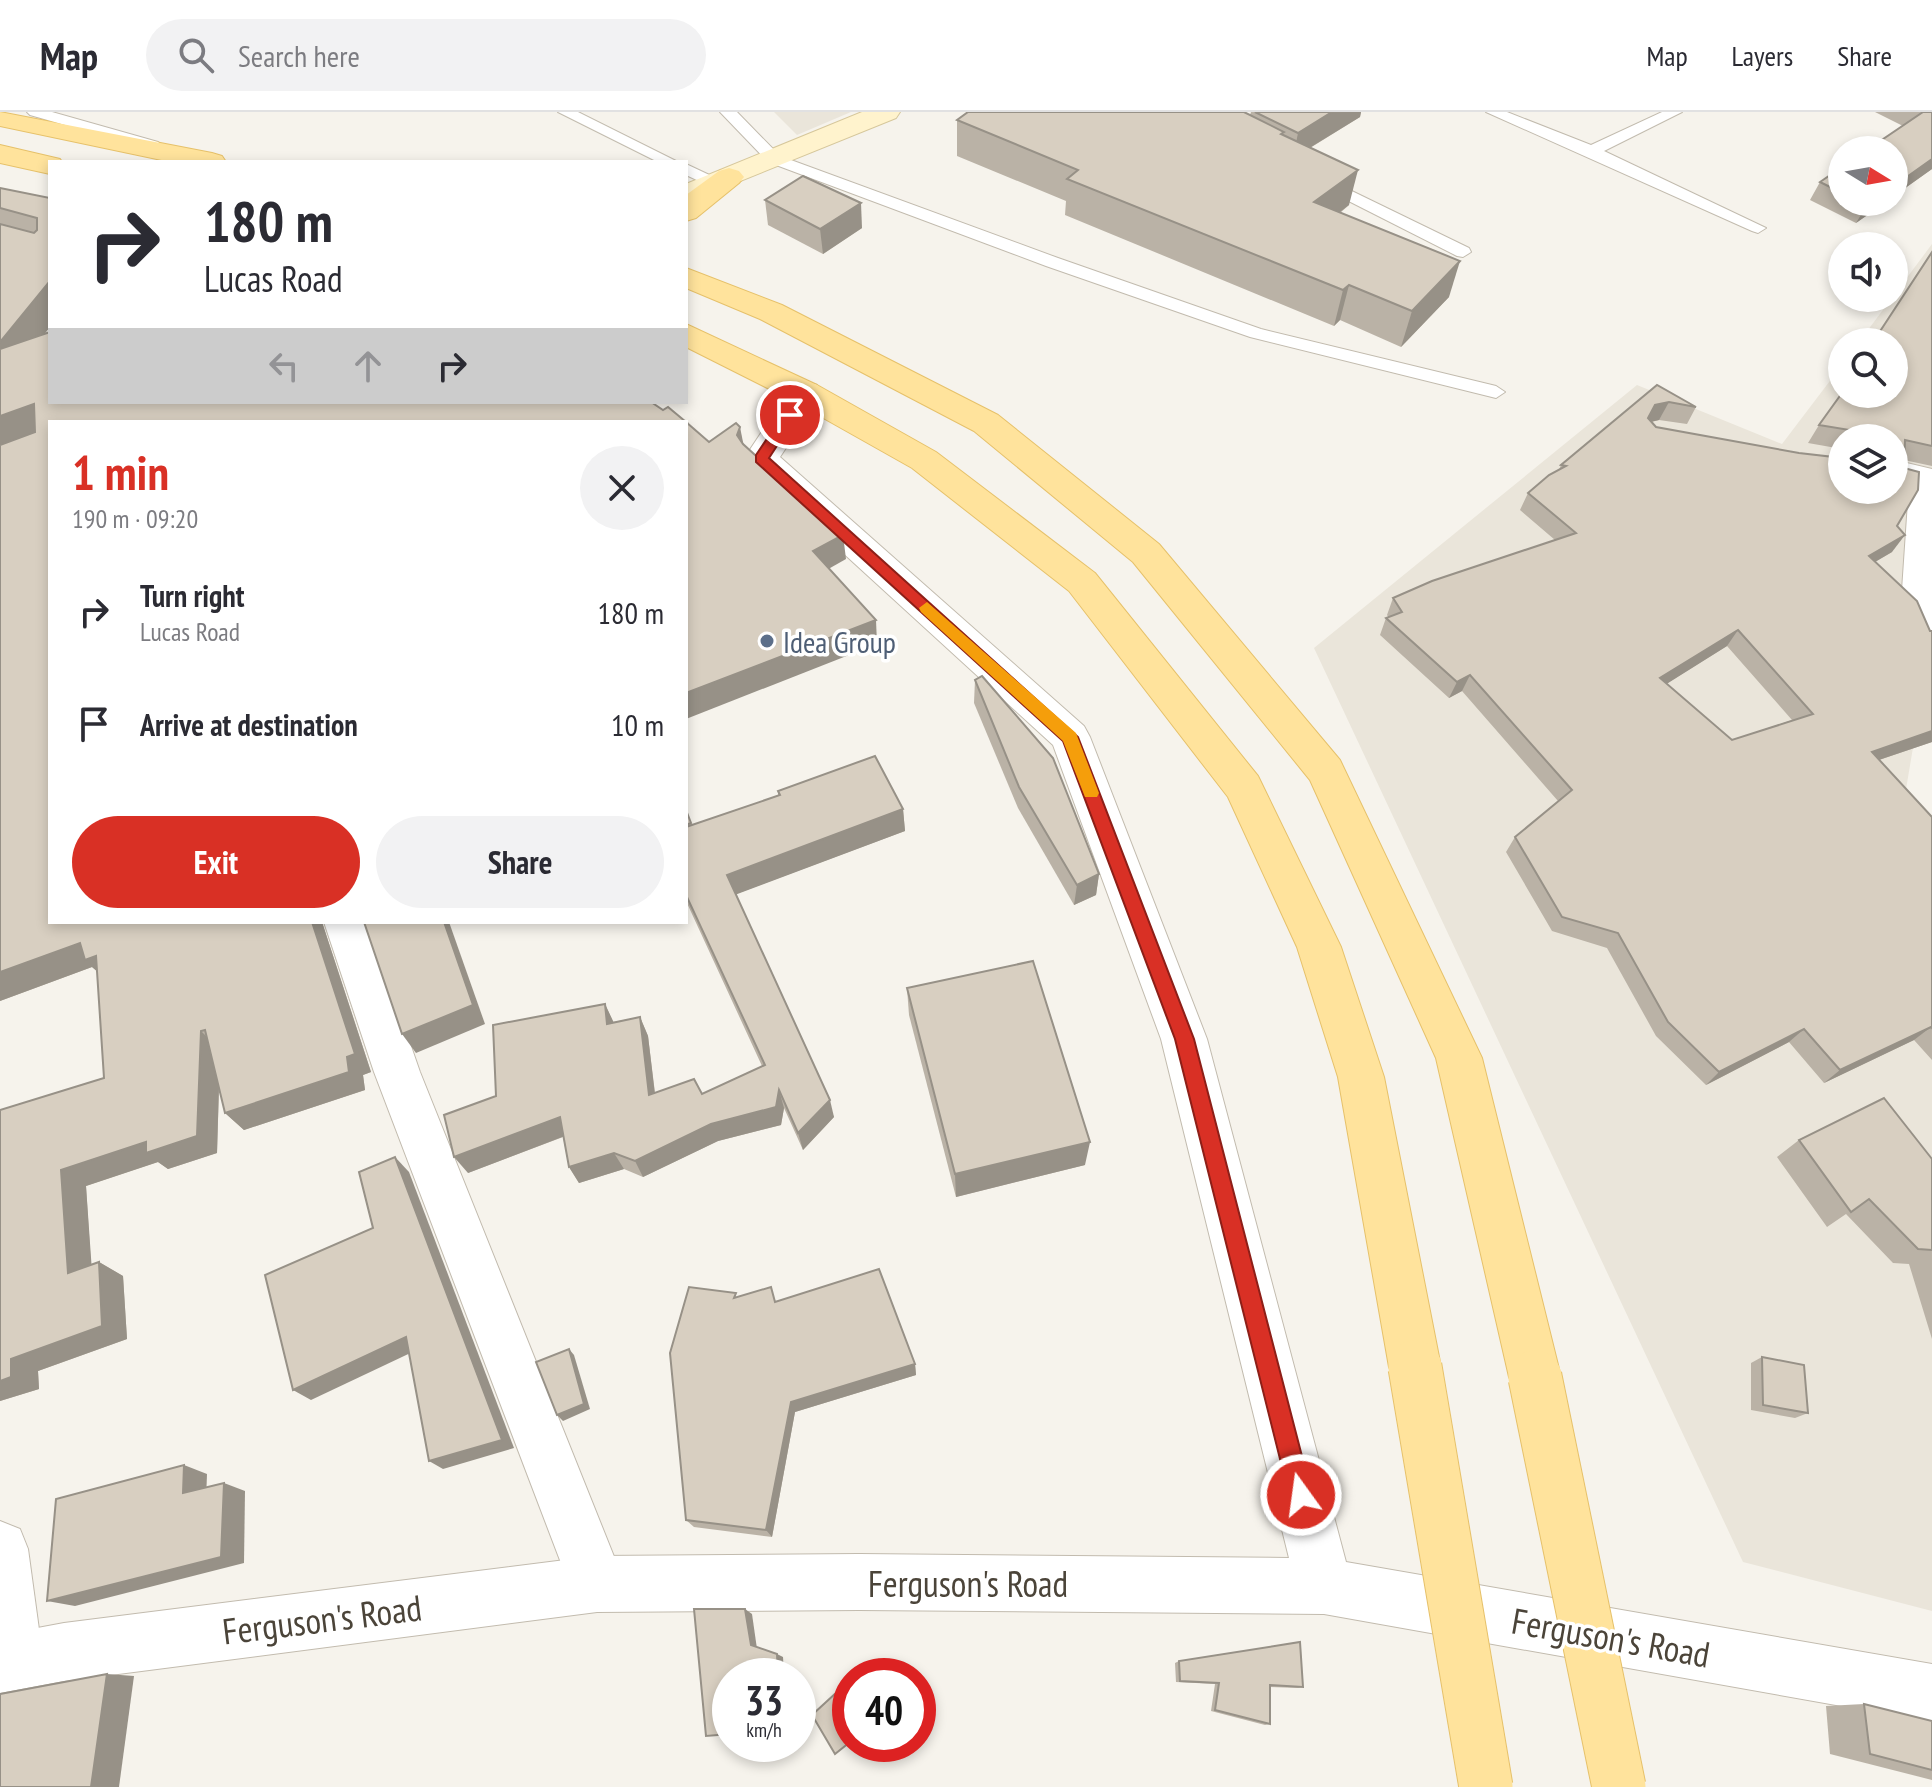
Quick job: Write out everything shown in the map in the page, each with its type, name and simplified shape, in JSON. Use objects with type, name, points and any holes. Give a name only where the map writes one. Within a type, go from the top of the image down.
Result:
[{"type":"main road","points":[[688,193],[886,112]]},
{"type":"main road","points":[[0,118],[204,160]]},
{"type":"main road","points":[[0,154],[48,165]]},
{"type":"main road","points":[[688,210],[721,180]]},
{"type":"main road","points":[[688,277],[771,312],[986,423],[1146,553],[1326,771],[1459,1058],[1535,1377],[1619,1787]]},
{"type":"main road","points":[[688,335],[805,393],[924,460],[1082,582],[1244,788],[1319,947],[1361,1077],[1415,1367],[1486,1787]]},
{"type":"street","points":[[805,393],[761,459],[1070,737],[1184,1039],[1324,1586]]},
{"type":"street","points":[[1908,475],[1922,478],[1927,485],[1920,605],[1932,636]]},
{"type":"street","points":[[347,924],[397,1072],[597,1584]]},
{"type":"street","points":[[0,1549],[7,1662]]},
{"type":"street","name":"Ferguson's Road","points":[[7,1662],[597,1584],[874,1582],[1324,1586],[1932,1693]]},
{"type":"lane","points":[[35,112],[205,160]]},
{"type":"lane","points":[[566,112],[666,160]]},
{"type":"lane","points":[[728,112],[774,159],[1256,333],[1496,392]]},
{"type":"lane","points":[[1494,112],[1591,151],[1758,228]]},
{"type":"lane","points":[[1591,151],[1674,112]]},
{"type":"lane","points":[[688,170],[721,180]]},
{"type":"lane","points":[[1309,175],[1463,252]]},
{"type":"shaded area","points":[[774,112],[851,112],[797,135]]},
{"type":"shaded area","points":[[1932,244],[1932,635],[1904,801],[1932,881],[1932,1611],[1743,1562],[1314,648],[1637,385],[1782,444],[1828,383],[1828,408],[1908,408],[1908,328],[1869,328],[1881,312],[1908,312],[1908,276]]},
{"type":"building","points":[[968,112],[1244,112],[1284,132],[1281,134],[1358,170],[1314,202],[1460,261],[1412,311],[1349,285],[1343,290],[1067,179],[1078,170],[957,120]]},
{"type":"building","points":[[1255,112],[1332,112],[1298,133]]},
{"type":"building","points":[[1923,112],[1932,112],[1932,159],[1908,176],[1908,136],[1888,136]]},
{"type":"building","points":[[803,176],[861,203],[820,229],[765,200]]},
{"type":"building","points":[[0,188],[48,198],[48,283],[0,342],[0,224],[34,233],[37,218],[0,208]]},
{"type":"building","points":[[1932,252],[1932,446],[1908,441],[1908,424],[1819,425],[1831,408],[1908,408],[1908,328],[1882,328],[1893,312],[1908,312],[1908,289]]},
{"type":"building","points":[[48,333],[48,404],[654,404],[663,410],[668,407],[684,420],[48,420],[48,924],[313,924],[355,1054],[347,1057],[349,1072],[225,1113],[205,1030],[201,1031],[197,1136],[146,1153],[146,1142],[61,1170],[68,1273],[99,1262],[102,1326],[11,1359],[11,1377],[0,1381],[0,1110],[104,1078],[96,956],[85,960],[80,943],[0,972],[0,445],[35,432],[34,404],[0,416],[0,349]]},
{"type":"building","points":[[1657,385],[1696,407],[1669,402],[1655,405],[1648,418],[1656,427],[1828,456],[1828,504],[1908,504],[1908,469],[1919,472],[1918,490],[1897,526],[1905,535],[1869,556],[1917,601],[1932,631],[1932,731],[1872,752],[1932,817],[1932,1028],[1840,1070],[1804,1029],[1719,1072],[1668,1022],[1618,933],[1562,917],[1515,837],[1572,790],[1470,675],[1457,682],[1386,618],[1402,612],[1393,598],[1432,581],[1576,533],[1528,493],[1549,475],[1566,466],[1561,465]],"holes":[[[1738,630],[1813,714],[1732,740],[1660,678]]]},
{"type":"building","points":[[736,423],[740,427],[737,435],[743,444],[843,535],[813,551],[876,620],[688,692],[688,424],[709,442]]},
{"type":"building","points":[[982,676],[1053,758],[1099,874],[1077,885],[1019,787],[975,680]]},
{"type":"building","points":[[875,756],[903,809],[727,875],[830,1100],[798,1133],[779,1090],[776,1107],[711,1124],[635,1161],[614,1153],[569,1167],[560,1117],[454,1157],[444,1115],[496,1096],[493,1025],[605,1004],[607,1024],[640,1017],[649,1095],[694,1079],[702,1094],[765,1065],[688,899],[688,826],[780,795],[778,791]]},
{"type":"building","points":[[365,924],[445,924],[473,1005],[402,1034]]},
{"type":"building","points":[[1033,961],[1090,1142],[955,1174],[907,988]]},
{"type":"building","points":[[1884,1098],[1932,1159],[1932,1250],[1918,1249],[1869,1199],[1851,1212],[1799,1140]]},
{"type":"building","points":[[395,1157],[502,1440],[429,1461],[406,1337],[293,1390],[265,1275],[373,1228],[359,1172]]},
{"type":"building","points":[[879,1269],[915,1364],[791,1402],[766,1530],[686,1520],[670,1353],[689,1287],[736,1293],[734,1298],[771,1287],[775,1302]]},
{"type":"building","points":[[569,1349],[584,1404],[557,1415],[536,1362]]},
{"type":"building","points":[[1762,1357],[1804,1365],[1808,1413],[1763,1405]]},
{"type":"building","points":[[184,1465],[183,1493],[224,1483],[221,1557],[47,1601],[56,1499]]},
{"type":"building","points":[[694,1609],[745,1609],[751,1645],[777,1654],[777,1658],[712,1658],[712,1736],[706,1736]]},
{"type":"building","points":[[1300,1642],[1303,1687],[1270,1685],[1270,1724],[1215,1710],[1219,1683],[1180,1681],[1179,1661]]},
{"type":"building","points":[[107,1674],[91,1787],[0,1787],[0,1694]]},
{"type":"building","points":[[832,1697],[832,1749],[816,1722],[816,1711]]},
{"type":"building","points":[[1864,1704],[1932,1721],[1932,1770],[1870,1754]]},
{"type":"slow traffic","points":[[927,608],[1070,737],[1091,793]]},
{"type":"place","name":"Idea Group","points":[[767,641]]},
{"type":"route","points":[[790,415],[761,459],[1070,737],[1184,1039],[1301,1495]]}]
